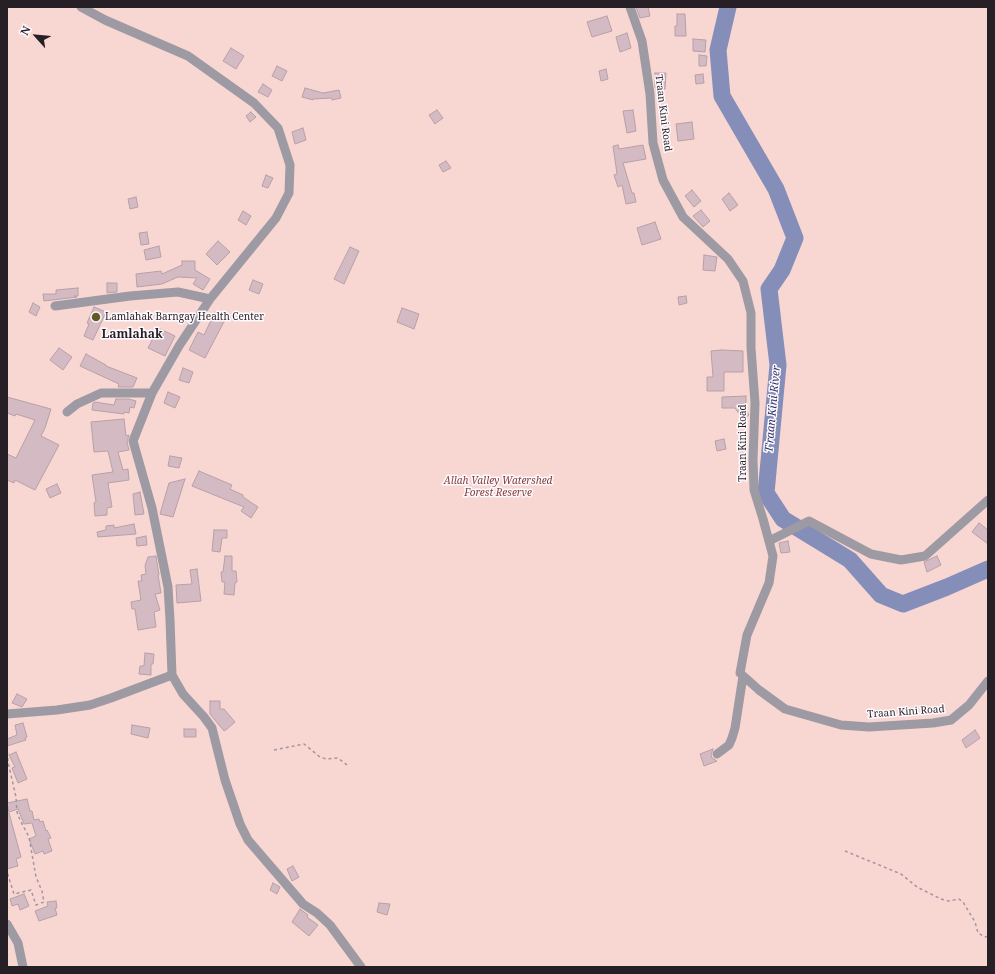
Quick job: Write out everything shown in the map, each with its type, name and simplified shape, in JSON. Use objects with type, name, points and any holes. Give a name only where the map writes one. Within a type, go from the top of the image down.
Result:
[{"type":"street","points":[[81,7],[106,20],[188,56],[254,103],[278,128],[290,165],[289,193],[276,218],[210,299],[179,346],[152,393],[133,441],[152,508],[168,587],[172,675],[183,694],[212,728],[225,780],[240,824],[248,840],[303,904],[317,913],[330,925],[361,967]]},
{"type":"street","name":"Traan Kini Road","points":[[630,7],[642,41],[650,94],[653,143],[663,180],[683,216],[728,259],[743,281],[751,312],[751,348],[755,403],[753,460],[754,490],[773,556],[769,583],[747,635],[740,673],[759,690],[785,709],[841,725],[869,727],[933,723],[951,720],[969,705],[988,681]]},
{"type":"street","points":[[55,306],[130,296],[178,292],[210,299]]},
{"type":"street","points":[[68,412],[77,404],[101,394],[152,393]]},
{"type":"street","points":[[769,541],[809,521],[871,554],[901,560],[925,556],[988,500]]},
{"type":"street","points":[[7,714],[57,710],[90,705],[172,675]]},
{"type":"street","points":[[717,754],[728,745],[733,736],[743,676]]},
{"type":"street","points":[[7,924],[18,943],[23,967]]},
{"type":"path","points":[[274,750],[304,744],[320,757],[338,758],[347,765]]},
{"type":"path","points":[[7,746],[8,762],[16,797],[17,812],[29,837],[36,877],[42,891],[44,902],[36,905],[30,890],[14,894],[7,872]]},
{"type":"path","points":[[844,851],[901,874],[917,887],[941,899],[948,901],[959,899],[963,902],[975,922],[978,933],[985,937],[988,936]]},
{"type":"green space","name":"Allah Valley Watershed Forest Reserve","points":[[7,7],[988,7],[988,967],[7,967]]},
{"type":"building","points":[[636,7],[648,7],[650,16],[640,18]]},
{"type":"building","points":[[677,14],[685,14],[686,36],[675,36]]},
{"type":"building","points":[[607,16],[612,31],[592,37],[587,22]]},
{"type":"building","points":[[627,33],[631,48],[620,52],[616,37]]},
{"type":"building","points":[[693,39],[706,40],[705,52],[693,51]]},
{"type":"building","points":[[231,48],[244,56],[236,69],[223,61]]},
{"type":"building","points":[[699,55],[707,56],[706,66],[699,66]]},
{"type":"building","points":[[277,66],[287,71],[282,81],[272,76]]},
{"type":"building","points":[[606,69],[608,79],[601,81],[599,71]]},
{"type":"building","points":[[655,73],[666,73],[665,89],[655,88]]},
{"type":"building","points":[[703,74],[704,83],[696,84],[695,75]]},
{"type":"building","points":[[263,84],[272,90],[268,97],[258,92]]},
{"type":"building","points":[[305,88],[323,93],[339,90],[341,98],[332,100],[332,98],[313,100],[302,97]]},
{"type":"building","points":[[437,110],[443,118],[435,124],[429,115]]},
{"type":"building","points":[[633,110],[636,131],[627,133],[623,111]]},
{"type":"building","points":[[251,112],[256,117],[250,122],[246,116]]},
{"type":"building","points":[[692,122],[694,139],[678,141],[676,124]]},
{"type":"building","points":[[303,128],[306,140],[295,144],[292,132]]},
{"type":"building","points":[[618,145],[619,149],[643,145],[646,159],[623,163],[636,202],[626,204],[622,185],[618,187],[614,175],[617,174],[613,146]]},
{"type":"building","points":[[446,161],[451,168],[443,172],[439,165]]},
{"type":"building","points":[[266,175],[273,178],[268,188],[262,186]]},
{"type":"building","points":[[692,190],[701,201],[694,207],[685,196]]},
{"type":"building","points":[[729,193],[738,205],[730,211],[722,199]]},
{"type":"building","points":[[136,197],[138,207],[130,209],[128,199]]},
{"type":"building","points":[[701,210],[710,221],[703,227],[693,216]]},
{"type":"building","points":[[243,211],[251,216],[246,225],[238,220]]},
{"type":"building","points":[[655,222],[661,239],[642,245],[637,228]]},
{"type":"building","points":[[147,232],[149,244],[141,245],[139,233]]},
{"type":"building","points":[[218,241],[230,252],[217,265],[206,254]]},
{"type":"building","points":[[159,246],[161,257],[146,260],[144,250]]},
{"type":"building","points":[[350,247],[359,251],[344,284],[334,279]]},
{"type":"building","points":[[704,255],[717,257],[715,271],[703,270]]},
{"type":"building","points":[[182,261],[195,261],[195,270],[210,279],[203,290],[193,284],[197,278],[178,277],[162,284],[137,287],[136,274],[161,271],[162,274],[182,265]]},
{"type":"building","points":[[253,280],[263,284],[259,294],[249,290]]},
{"type":"building","points":[[107,283],[117,283],[117,292],[107,293]]},
{"type":"building","points":[[78,288],[78,296],[74,296],[77,297],[44,301],[43,294],[56,294],[56,290]]},
{"type":"building","points":[[686,296],[687,303],[679,305],[678,297]]},
{"type":"building","points":[[33,303],[40,307],[36,316],[29,312]]},
{"type":"building","points":[[94,307],[106,312],[93,340],[84,336],[89,324],[87,323]]},
{"type":"building","points":[[402,308],[419,314],[414,329],[397,322]]},
{"type":"building","points":[[215,312],[226,318],[205,358],[189,350],[198,332],[204,335]]},
{"type":"building","points":[[158,328],[175,336],[165,356],[148,348]]},
{"type":"building","points":[[59,348],[72,357],[63,370],[50,360]]},
{"type":"building","points":[[711,351],[743,351],[743,372],[724,372],[724,391],[707,391],[707,377],[713,377]]},
{"type":"building","points":[[86,354],[106,366],[137,378],[133,387],[118,387],[119,384],[80,366]]},
{"type":"building","points":[[183,368],[193,372],[189,383],[179,380]]},
{"type":"building","points":[[168,392],[180,397],[175,408],[164,403]]},
{"type":"building","points":[[746,396],[746,410],[749,415],[743,419],[735,408],[722,408],[722,397]]},
{"type":"building","points":[[7,397],[51,409],[41,436],[59,445],[35,490],[15,480],[14,483],[7,480],[7,454],[16,458],[35,420],[16,414],[15,416],[7,413]]},
{"type":"building","points":[[116,399],[129,399],[136,401],[134,408],[130,407],[129,413],[124,412],[124,414],[92,410],[93,403],[95,402],[114,405]]},
{"type":"building","points":[[124,419],[126,436],[129,435],[127,442],[129,450],[118,452],[123,470],[128,469],[129,480],[108,483],[112,507],[107,508],[107,515],[95,516],[94,503],[96,502],[92,475],[113,472],[108,451],[94,452],[91,422]]},
{"type":"building","points":[[724,439],[726,449],[717,451],[715,441]]},
{"type":"building","points":[[170,456],[182,458],[179,468],[168,466]]},
{"type":"building","points":[[199,471],[232,485],[230,489],[243,495],[243,497],[258,507],[251,518],[241,511],[244,507],[192,486]]},
{"type":"building","points":[[185,479],[173,517],[160,514],[169,483]]},
{"type":"building","points":[[57,484],[61,493],[50,498],[46,489]]},
{"type":"building","points":[[140,492],[144,514],[135,515],[133,494]]},
{"type":"building","points":[[979,523],[988,530],[988,544],[972,532]]},
{"type":"building","points":[[134,524],[136,534],[98,537],[97,532],[106,530],[106,526],[114,525],[114,528]]},
{"type":"building","points":[[214,530],[227,530],[227,538],[222,538],[220,552],[212,551]]},
{"type":"building","points":[[146,536],[147,545],[137,546],[136,538]]},
{"type":"building","points":[[788,541],[790,552],[781,553],[779,543]]},
{"type":"building","points":[[156,556],[161,593],[155,594],[160,610],[154,612],[156,627],[138,630],[135,609],[132,609],[131,602],[141,600],[138,581],[142,581],[141,575],[146,574],[145,566],[148,557]]},
{"type":"building","points":[[225,556],[232,556],[232,571],[236,571],[237,582],[235,583],[234,595],[224,594],[225,582],[222,582],[221,572],[223,572]]},
{"type":"building","points":[[937,556],[941,565],[927,572],[924,562]]},
{"type":"building","points":[[197,569],[201,601],[177,603],[176,585],[192,584],[190,570]]},
{"type":"building","points":[[145,653],[154,654],[153,664],[151,664],[151,675],[139,674],[140,666],[144,666]]},
{"type":"building","points":[[17,694],[27,699],[22,707],[12,703]]},
{"type":"building","points":[[210,701],[220,701],[220,709],[224,709],[235,722],[224,731],[210,714]]},
{"type":"building","points":[[23,723],[27,737],[25,738],[26,740],[7,746],[7,739],[17,735],[15,725]]},
{"type":"building","points":[[132,725],[150,728],[148,738],[131,734]]},
{"type":"building","points":[[184,729],[196,729],[196,737],[184,737]]},
{"type":"building","points":[[975,730],[980,738],[966,748],[962,740]]},
{"type":"building","points":[[713,749],[711,755],[712,758],[717,761],[704,766],[700,754]]},
{"type":"building","points":[[16,752],[27,779],[18,783],[12,768],[15,767],[9,755]]},
{"type":"building","points":[[27,799],[34,820],[39,819],[40,822],[43,821],[46,831],[47,830],[51,838],[48,839],[52,851],[44,854],[43,851],[35,854],[29,839],[36,836],[32,823],[24,824],[18,809],[9,812],[7,803]]},
{"type":"building","points":[[7,813],[9,813],[21,857],[16,859],[18,866],[7,869]]},
{"type":"building","points":[[293,866],[299,877],[292,881],[287,869]]},
{"type":"building","points":[[273,883],[280,887],[277,894],[270,890]]},
{"type":"building","points":[[24,894],[29,906],[20,910],[18,904],[12,906],[10,899]]},
{"type":"building","points":[[56,901],[57,908],[55,908],[57,915],[39,921],[35,911],[48,906],[47,902]]},
{"type":"building","points":[[379,903],[390,904],[387,915],[377,912]]},
{"type":"building","points":[[300,909],[308,915],[307,917],[318,925],[309,936],[292,922]]},
{"type":"waterway","name":"T'raan Kini River","points":[[728,7],[718,50],[722,96],[776,189],[795,238],[782,270],[769,289],[778,365],[766,493],[783,519],[850,560],[881,595],[903,604],[988,569]]},
{"type":"place","name":"Lamlahak Barngay Health Center","points":[[96,317]]},
{"type":"district","name":"Lamlahak","points":[[132,335]]}]
